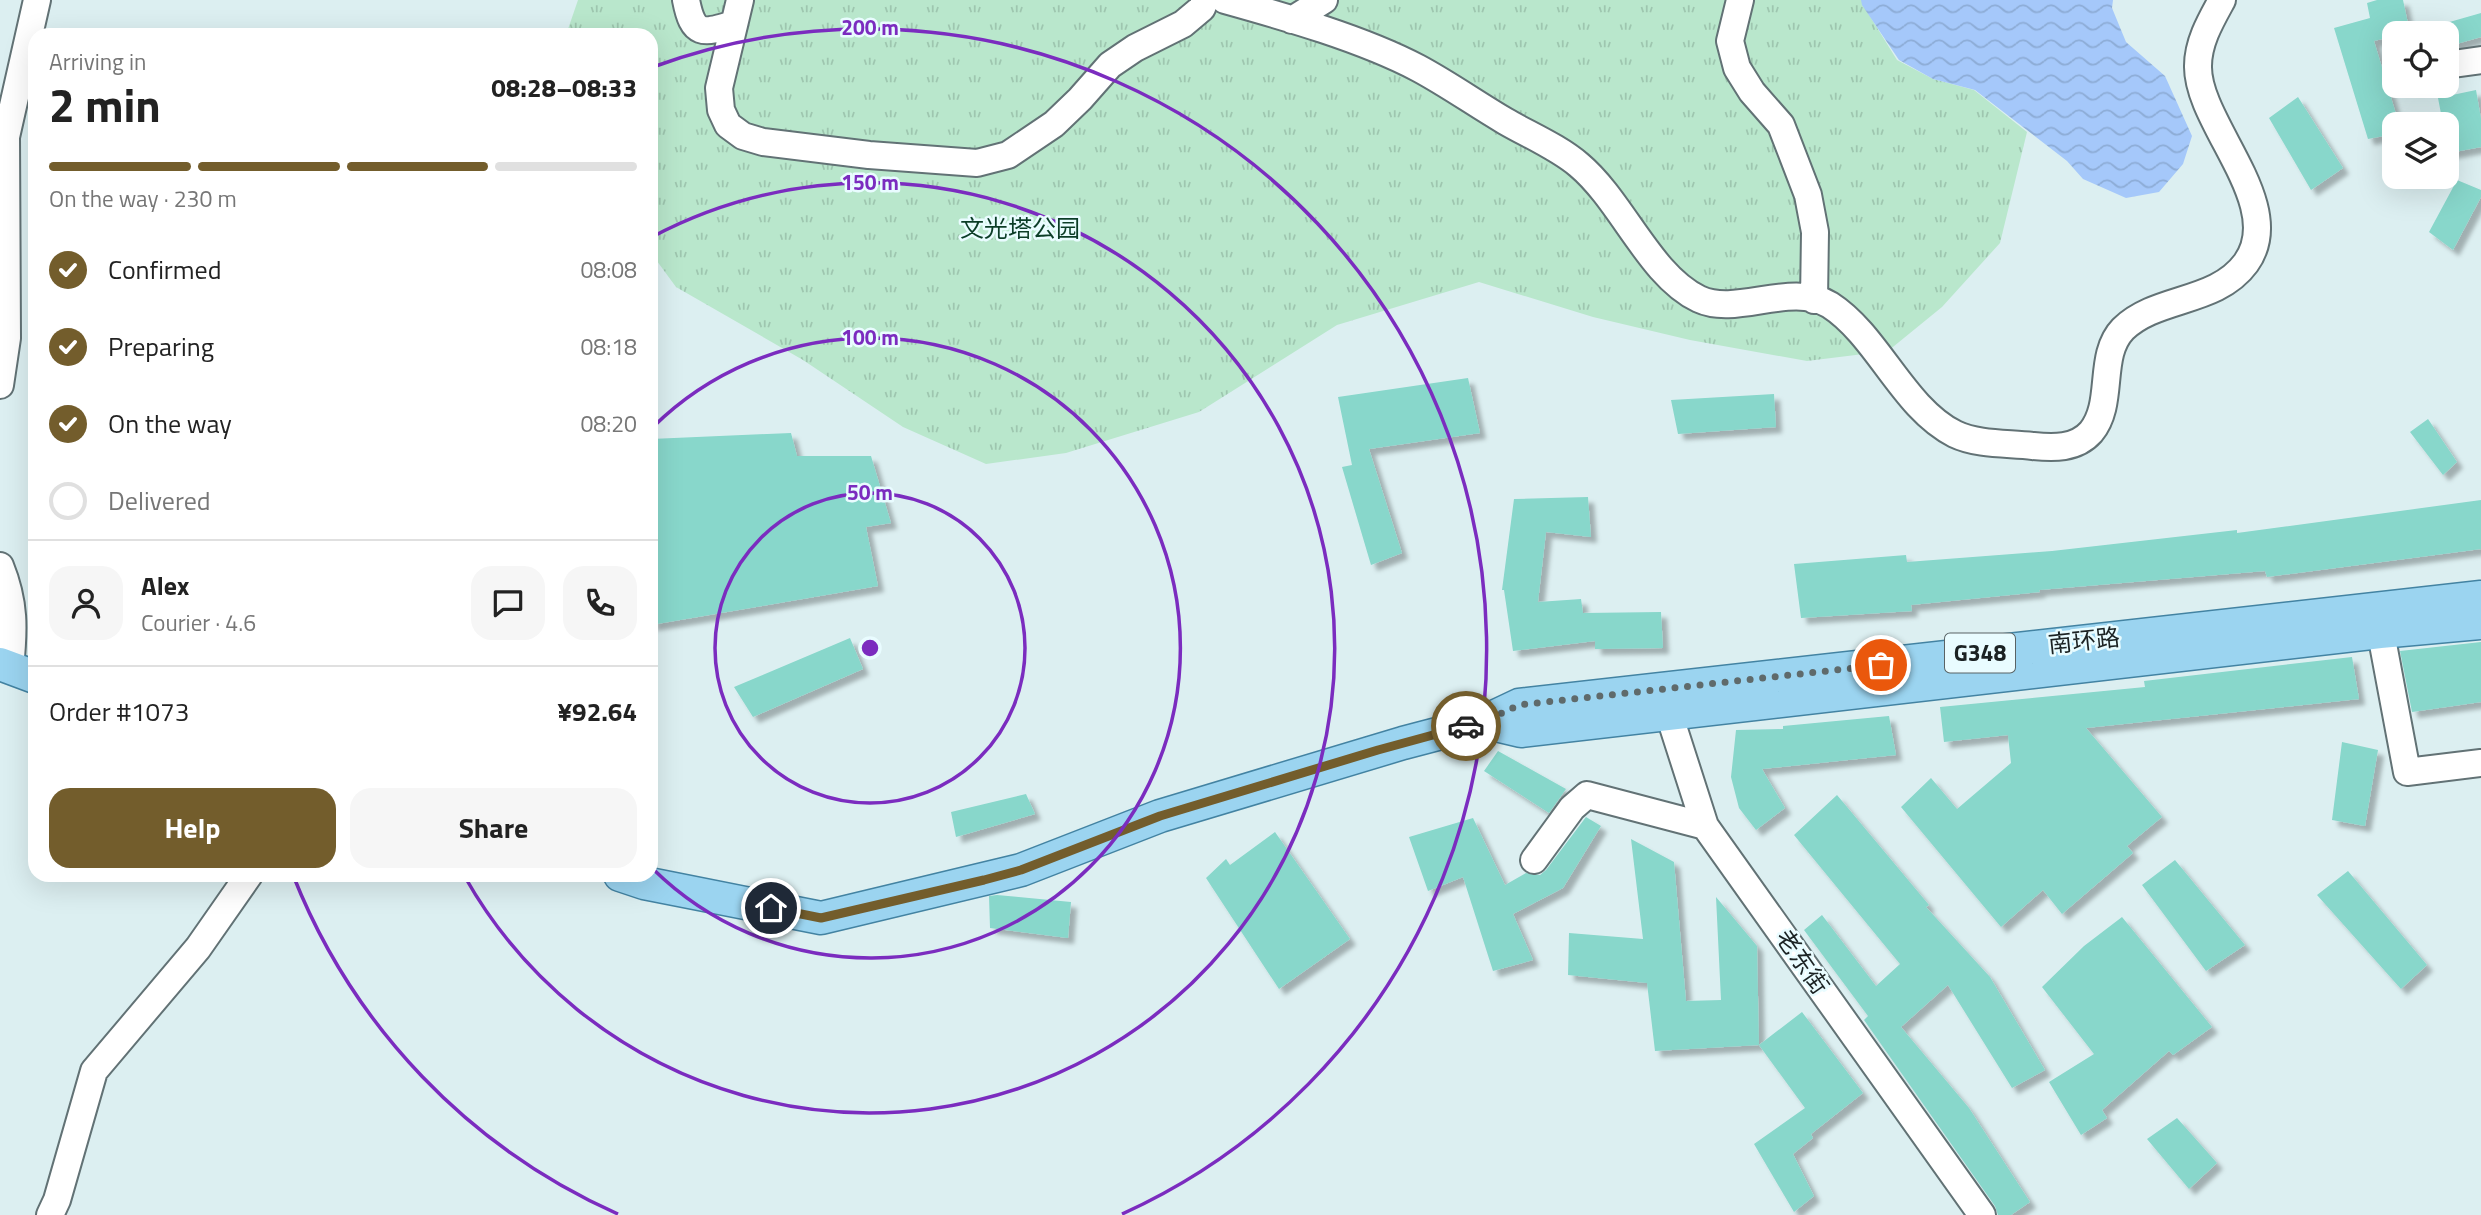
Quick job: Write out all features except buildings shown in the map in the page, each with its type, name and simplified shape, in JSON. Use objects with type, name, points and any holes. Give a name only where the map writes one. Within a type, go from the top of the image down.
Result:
[{"type":"main road","name":"南环路","points":[[641,882],[821,918],[1021,870],[1160,816],[1403,743],[1483,722],[1521,730],[1668,702],[2379,620],[2481,597]]},
{"type":"main road","name":"南环路","points":[[2379,620],[2481,623]]},
{"type":"street","points":[[31,28],[37,0]]},
{"type":"street","points":[[686,0],[692,23],[701,30],[712,31],[737,12]]},
{"type":"street","points":[[737,12],[719,92],[721,110],[728,125],[743,136],[763,142],[869,155],[977,163],[1008,155],[1054,124],[1110,65],[1183,24],[1202,8],[1205,0]]},
{"type":"street","points":[[1225,0],[1358,43],[1416,67],[1576,162],[1602,187],[1654,259],[1678,284],[1700,299],[1720,304],[1804,297],[1826,302],[1846,318],[1915,401],[1954,433],[1972,439],[2051,447],[2078,443],[2092,430],[2102,411],[2112,348],[2120,331],[2141,314],[2204,293],[2228,281],[2246,262],[2257,238],[2255,211],[2199,84],[2197,62],[2203,37],[2222,0]]},
{"type":"street","points":[[1292,20],[1324,0]]},
{"type":"street","points":[[1740,0],[1730,41],[1737,68],[1752,92],[1781,125],[1808,195],[1815,232],[1814,300]]},
{"type":"street","points":[[0,385],[7,338],[6,137],[28,40]]},
{"type":"street","points":[[2459,63],[2481,60]]},
{"type":"street","points":[[0,566],[9,589],[14,626],[15,669]]},
{"type":"street","points":[[2379,620],[2407,772],[2481,763]]},
{"type":"street","name":"老东街","points":[[1668,702],[1705,826],[1982,1215]]},
{"type":"street","points":[[1534,860],[1572,808],[1587,795],[1705,826]]},
{"type":"street","points":[[50,1215],[57,1200],[94,1071],[198,948],[244,882]]},
{"type":"green space","name":"文光塔公园","points":[[578,0],[1862,0],[1897,60],[1933,79],[1974,90],[2027,132],[2000,243],[1942,307],[1888,351],[1807,361],[1690,340],[1593,317],[1479,282],[1337,325],[1199,412],[1066,453],[986,464],[903,427],[803,360],[676,287],[658,263],[658,28],[568,28]]},
{"type":"water","points":[[1861,0],[2113,0],[2112,8],[2126,42],[2165,76],[2192,136],[2183,164],[2159,192],[2126,198],[2083,179],[2067,161],[1975,90],[1933,79],[1899,60]]},
{"type":"way so far","points":[[1466,726],[1483,722],[1519,705],[1881,665]]},
{"type":"route","points":[[771,908],[821,918],[984,880],[1021,870],[1160,816],[1466,726]]}]
